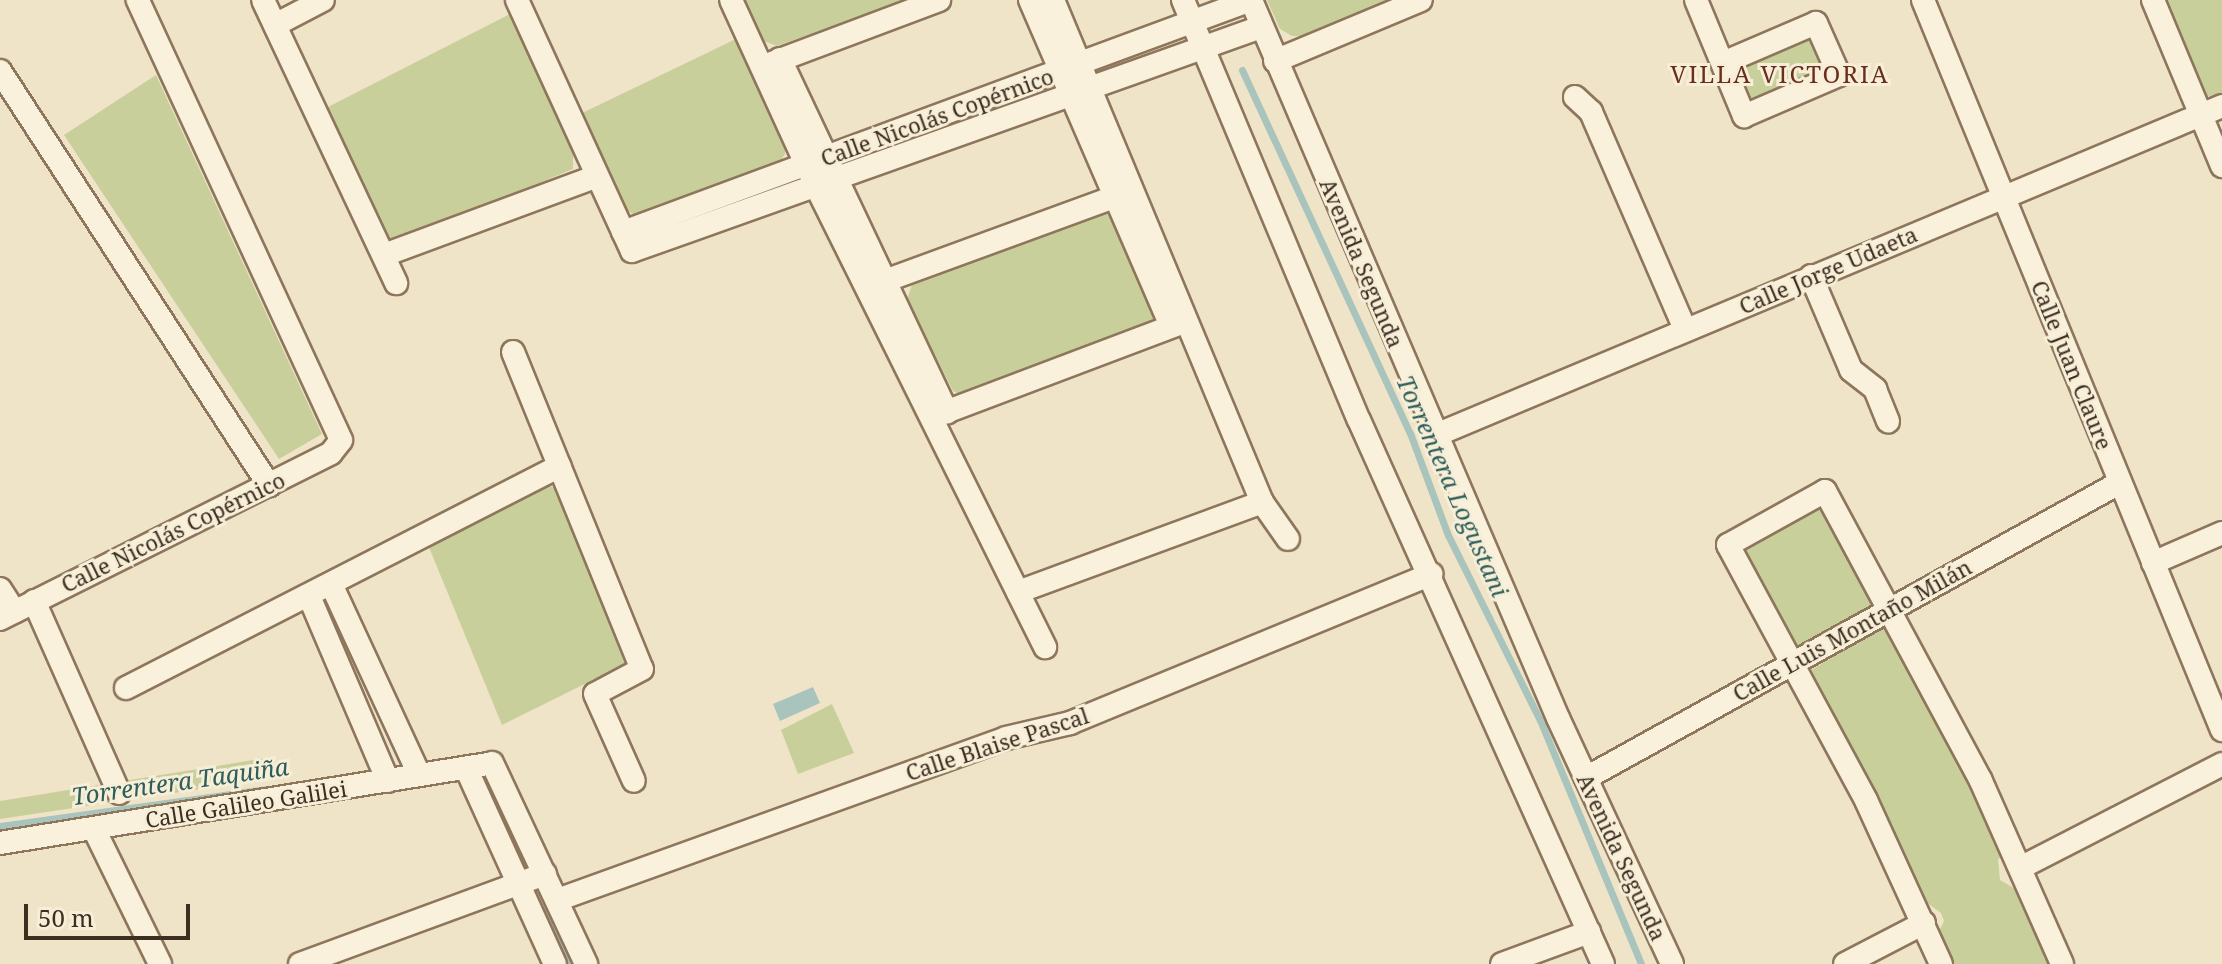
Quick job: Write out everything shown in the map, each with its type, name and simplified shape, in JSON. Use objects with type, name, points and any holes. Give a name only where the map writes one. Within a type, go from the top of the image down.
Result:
[{"type":"street","name":"Calle Nicolás Copérnico","points":[[17,611],[331,453],[341,440],[138,0]]},
{"type":"street","points":[[263,0],[396,283]]},
{"type":"street","points":[[275,25],[323,0]]},
{"type":"street","points":[[384,255],[597,176],[517,0]]},
{"type":"street","points":[[731,0],[771,63],[939,415],[1045,647]]},
{"type":"street","points":[[771,63],[939,0]]},
{"type":"street","points":[[1030,0],[1071,68],[1180,323],[1262,502],[1288,539]]},
{"type":"street","points":[[1053,0],[1071,68]]},
{"type":"street","points":[[1183,0],[1359,420],[1432,574],[1603,964]]},
{"type":"street","name":"Calle Nicolás Copérnico","points":[[822,172],[1071,68],[1251,0]]},
{"type":"street","name":"Avenida Segunda","points":[[1251,0],[1436,435],[1586,778],[1672,964]]},
{"type":"street","points":[[1275,61],[1421,0]]},
{"type":"street","points":[[1696,0],[1744,116],[1839,75],[1816,23],[1723,63]]},
{"type":"street","name":"Calle Juan Claure","points":[[1923,0],[2222,730]]},
{"type":"street","points":[[2153,0],[2222,166]]},
{"type":"street","name":"Calle Nicolás Copérnico","points":[[597,176],[627,242],[822,172],[1082,91],[1261,27]]},
{"type":"street","points":[[0,71],[269,485]]},
{"type":"street","points":[[1575,97],[1591,112],[1685,329]]},
{"type":"street","name":"Calle Jorge Udaeta","points":[[1436,435],[2222,106]]},
{"type":"street","points":[[876,284],[1126,193]]},
{"type":"street","points":[[1811,276],[1851,370],[1875,389],[1888,422]]},
{"type":"street","points":[[939,415],[1180,323]]},
{"type":"street","points":[[513,352],[642,669],[595,694],[634,781]]},
{"type":"street","points":[[126,688],[332,586],[559,466]]},
{"type":"street","name":"Calle Luis Montaño Milán","points":[[1586,778],[2119,483]]},
{"type":"street","points":[[1941,964],[1924,923],[1728,545],[1825,491],[1891,609],[2022,867],[2062,964]]},
{"type":"street","points":[[1018,592],[1262,502]]},
{"type":"street","points":[[2153,563],[2222,533]]},
{"type":"street","name":"Calle Blaise Pascal","points":[[557,900],[992,743],[1070,723],[1432,574]]},
{"type":"street","points":[[332,586],[419,774]]},
{"type":"street","points":[[0,589],[17,611],[119,793]]},
{"type":"street","points":[[309,596],[388,781]]},
{"type":"street","name":"Calle Galileo Galilei","points":[[0,843],[492,763],[545,874]]},
{"type":"street","points":[[2022,867],[2222,764]]},
{"type":"street","points":[[466,768],[555,964]]},
{"type":"street","points":[[94,829],[160,964]]},
{"type":"street","points":[[300,964],[515,881],[545,874],[586,964]]},
{"type":"street","points":[[1845,964],[1924,923]]},
{"type":"street","points":[[1502,964],[1589,932]]},
{"type":"green space","points":[[744,0],[905,0],[777,46],[761,40]]},
{"type":"green space","points":[[1267,0],[1391,0],[1306,36],[1292,36],[1280,29]]},
{"type":"green space","points":[[2161,0],[2222,0],[2222,94],[2203,97]]},
{"type":"green space","points":[[514,12],[573,152],[573,169],[398,242],[390,241],[326,108]]},
{"type":"green space","points":[[1805,36],[1825,61],[1824,72],[1749,105],[1736,70],[1739,66]]},
{"type":"green space","points":[[738,38],[785,142],[785,154],[778,164],[637,216],[626,210],[578,115]]},
{"type":"green space","points":[[156,75],[322,434],[279,459],[64,135]]},
{"type":"green space","points":[[1105,212],[1117,220],[1155,315],[1151,322],[961,395],[953,391],[907,300],[913,281]]},
{"type":"green space","points":[[542,484],[557,488],[625,664],[502,725],[428,545]]},
{"type":"green space","points":[[1818,507],[1824,509],[1872,600],[1866,612],[1797,647],[1741,550]]},
{"type":"green space","points":[[1885,626],[1890,628],[2007,849],[1998,860],[2000,880],[2019,891],[2057,964],[1944,964],[1937,935],[1944,921],[1941,913],[1919,897],[1806,673]]},
{"type":"green space","points":[[832,704],[854,753],[798,774],[781,730]]},
{"type":"green space","points":[[266,758],[274,778],[0,819],[0,801]]},
{"type":"water","points":[[813,687],[820,703],[780,721],[773,704]]},
{"type":"waterway","name":"Torrentera Logustani","points":[[1242,70],[1410,433],[1448,535],[1540,720],[1641,964]]},
{"type":"waterway","name":"Torrentera Taquiña","points":[[0,826],[267,789]]},
{"type":"waterway","name":"Torrentera Taquiña","points":[[495,799],[527,870]]},
{"type":"waterway","name":"Torrentera Taquiña","points":[[544,911],[570,964]]},
{"type":"district","name":"VILLA VICTORIA","points":[[1780,74]]}]
